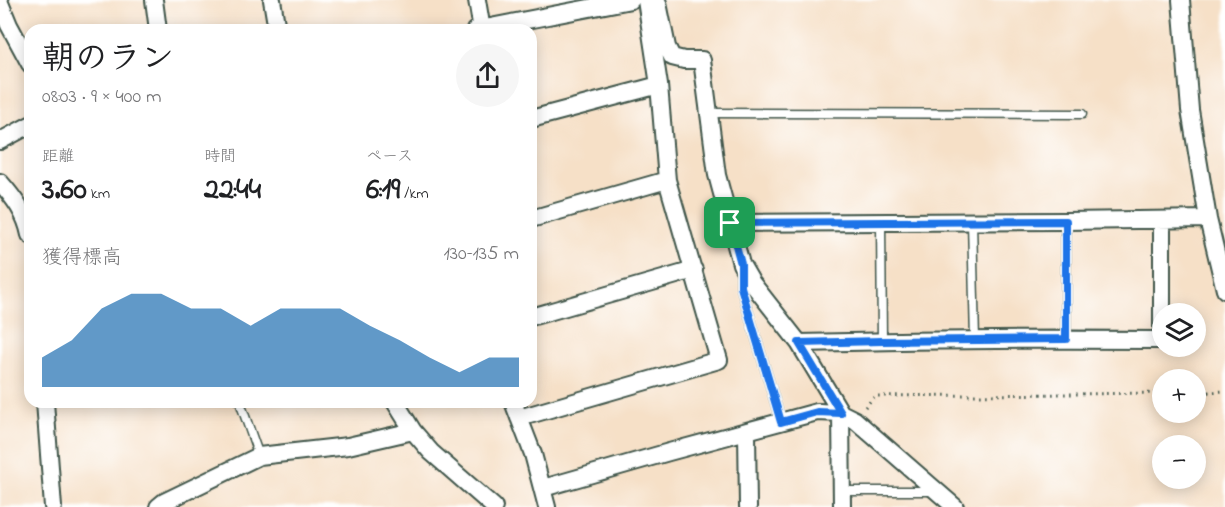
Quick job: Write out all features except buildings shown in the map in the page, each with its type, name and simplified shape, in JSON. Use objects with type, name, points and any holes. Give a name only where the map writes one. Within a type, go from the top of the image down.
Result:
[{"type":"street","points":[[9,25],[12,0]]},
{"type":"street","points":[[154,0],[157,24]]},
{"type":"street","points":[[272,0],[276,24]]},
{"type":"street","points":[[477,0],[479,24]]},
{"type":"street","points":[[510,24],[631,0]]},
{"type":"street","points":[[519,418],[719,360],[667,180],[659,85],[645,0]]},
{"type":"street","points":[[656,0],[667,47],[672,57],[702,60],[717,175],[741,264],[752,283],[799,343],[848,416],[956,507]]},
{"type":"street","points":[[1181,0],[1190,110],[1208,219],[1225,290]]},
{"type":"street","points":[[0,3],[24,53]]},
{"type":"street","points":[[537,117],[659,85]]},
{"type":"street","points":[[0,141],[24,128]]},
{"type":"street","points":[[537,217],[667,180]]},
{"type":"street","points":[[0,182],[16,201],[24,218]]},
{"type":"street","points":[[730,223],[1208,219]]},
{"type":"street","points":[[799,343],[1162,340],[1162,220]]},
{"type":"street","points":[[537,315],[694,270]]},
{"type":"street","points":[[45,408],[53,507]]},
{"type":"street","points":[[399,408],[413,431],[431,452],[494,507]]},
{"type":"street","points":[[515,408],[533,454],[547,507]]},
{"type":"street","points":[[543,488],[817,412],[848,416]]},
{"type":"street","points":[[842,499],[848,416]]},
{"type":"street","points":[[158,507],[259,456],[348,446],[413,431]]},
{"type":"street","points":[[747,432],[748,507]]},
{"type":"lane","points":[[709,113],[1082,114]]},
{"type":"lane","points":[[1066,221],[1066,339]]},
{"type":"lane","points":[[881,222],[882,341]]},
{"type":"lane","points":[[972,222],[975,340]]},
{"type":"lane","points":[[741,264],[741,287],[781,422]]},
{"type":"lane","points":[[242,408],[259,456]]},
{"type":"lane","points":[[842,499],[937,491]]},
{"type":"path","points":[[1206,392],[1225,391]]},
{"type":"path","points":[[848,416],[875,396],[1152,393]]},
{"type":"route","points":[[1066,221],[1066,339],[799,343],[841,413],[817,412],[781,422],[741,287],[741,264],[730,223],[1066,221]]}]
